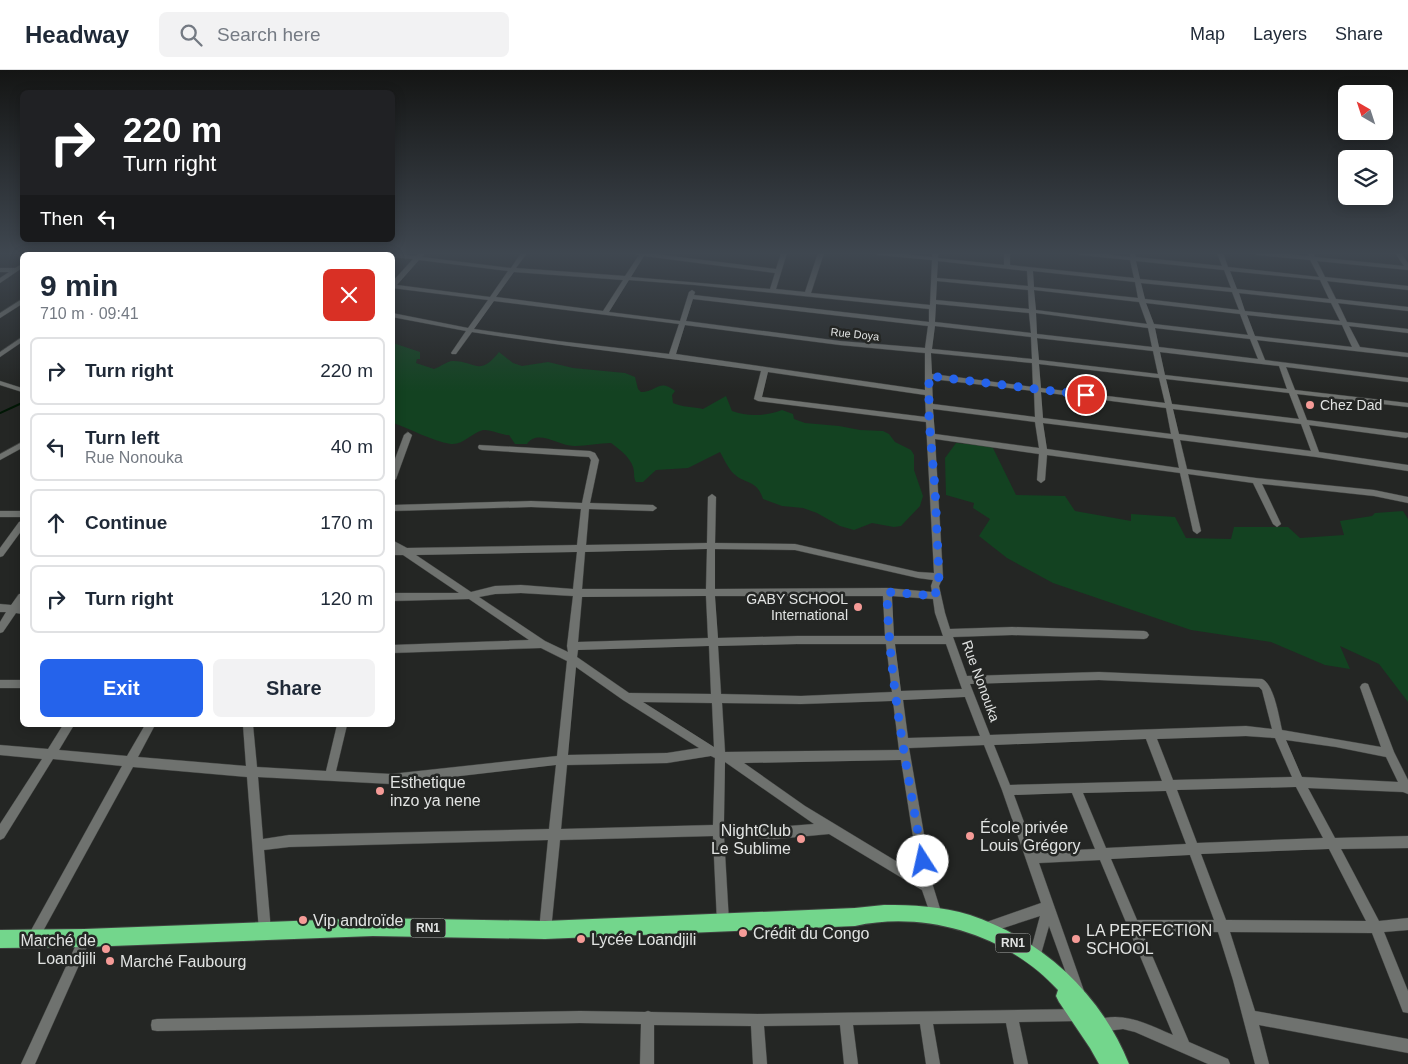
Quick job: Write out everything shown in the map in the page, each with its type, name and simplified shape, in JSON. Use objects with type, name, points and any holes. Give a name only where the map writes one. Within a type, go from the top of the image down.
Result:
[{"type":"highway","name":"RN1","points":[[0,939],[85,938],[373,927],[545,930],[855,917],[870,913],[936,915],[956,918],[984,928],[1035,957],[1060,978],[1081,1009],[1109,1064]]},
{"type":"highway","name":"RN1","points":[[855,917],[867,920],[928,921],[951,924],[988,939],[1037,968],[1070,1002],[1081,1009],[1099,1026],[1120,1064]]},
{"type":"street","points":[[454,353],[494,299]]},
{"type":"street","name":"Rue Doya","points":[[497,299],[840,343],[1037,362],[1408,405]]},
{"type":"street","points":[[604,314],[612,299]]},
{"type":"street","points":[[672,356],[690,299]]},
{"type":"street","points":[[712,299],[1155,349],[1408,380]]},
{"type":"street","points":[[875,299],[1032,311],[1408,355]]},
{"type":"street","name":"Rue Nonouka","points":[[933,299],[928,351],[928,393],[939,577],[935,586],[936,596],[968,693],[1032,858],[1081,1009]]},
{"type":"street","points":[[1031,299],[1037,362],[1039,420],[1043,451],[1041,480]]},
{"type":"street","points":[[1128,299],[1408,332]]},
{"type":"street","points":[[1238,299],[1262,362]]},
{"type":"street","points":[[1321,299],[1408,309]]},
{"type":"street","points":[[1142,301],[1151,326],[1197,531]]},
{"type":"street","points":[[1334,301],[1357,349]]},
{"type":"street","points":[[0,316],[20,302]]},
{"type":"street","points":[[395,316],[470,330],[558,343],[672,356],[928,393]]},
{"type":"street","points":[[0,355],[20,341]]},
{"type":"street","points":[[1282,364],[1316,454]]},
{"type":"street","points":[[765,369],[758,399],[929,420]]},
{"type":"street","points":[[929,376],[1406,436]]},
{"type":"street","points":[[0,383],[20,387]]},
{"type":"street","points":[[929,406],[1316,454],[1408,468]]},
{"type":"street","points":[[395,471],[408,435]]},
{"type":"street","points":[[931,436],[1256,481],[1319,486],[1408,500]]},
{"type":"street","points":[[0,457],[20,445]]},
{"type":"street","points":[[482,447],[587,453],[592,455],[595,460],[585,506],[545,930]]},
{"type":"street","points":[[1256,481],[1277,524]]},
{"type":"street","points":[[712,497],[710,592],[721,755],[718,830],[722,922]]},
{"type":"street","points":[[395,508],[531,504],[652,508]]},
{"type":"street","points":[[0,514],[20,514]]},
{"type":"street","points":[[0,554],[20,527]]},
{"type":"street","points":[[395,545],[468,596],[542,644],[572,659],[627,697],[721,755],[831,828],[926,886]]},
{"type":"street","points":[[395,552],[711,546],[796,547],[918,575],[939,577]]},
{"type":"street","points":[[395,597],[468,596],[495,590],[578,593],[887,592],[936,596]]},
{"type":"street","points":[[887,592],[890,640],[904,749],[926,886],[936,915]]},
{"type":"street","points":[[0,608],[18,609]]},
{"type":"street","points":[[0,629],[18,609]]},
{"type":"street","points":[[572,646],[890,640],[1012,631],[1144,635]]},
{"type":"street","points":[[395,649],[542,644]]},
{"type":"street","points":[[965,680],[1099,676],[1262,683],[1266,688],[1278,733],[1299,782],[1376,927],[1408,1007]]},
{"type":"street","points":[[0,684],[20,684]]},
{"type":"street","points":[[1365,687],[1389,753],[1407,789]]},
{"type":"street","points":[[627,697],[801,700],[968,693]]},
{"type":"street","points":[[0,834],[67,727]]},
{"type":"street","points":[[33,938],[149,727]]},
{"type":"street","points":[[248,727],[265,931]]},
{"type":"street","points":[[330,776],[342,727]]},
{"type":"street","points":[[0,750],[52,753],[252,772],[390,779],[561,760],[904,749],[988,742],[1246,731],[1278,733],[1307,739],[1328,740],[1389,753]]},
{"type":"street","points":[[1150,735],[1195,849],[1222,927],[1252,1017],[1262,1064]]},
{"type":"street","points":[[1007,790],[1076,789],[1169,784],[1299,782],[1407,789]]},
{"type":"street","points":[[1076,789],[1184,1047]]},
{"type":"street","points":[[258,845],[289,841],[718,830],[776,833],[831,828]]},
{"type":"street","points":[[1032,858],[1331,843],[1408,842]]},
{"type":"street","points":[[984,928],[1048,907]]},
{"type":"street","points":[[1035,957],[1048,907]]},
{"type":"street","points":[[1133,926],[1376,927],[1408,924]]},
{"type":"street","points":[[28,1064],[85,938]]},
{"type":"street","points":[[157,1025],[648,1018],[757,1020],[1011,1016],[1081,1009]]},
{"type":"street","points":[[1011,1016],[1021,1064]]},
{"type":"street","points":[[925,1017],[933,1064]]},
{"type":"street","points":[[1252,1017],[1408,1046]]},
{"type":"street","points":[[647,1064],[648,1018]]},
{"type":"street","points":[[846,1018],[851,1064]]},
{"type":"street","points":[[757,1020],[760,1064]]},
{"type":"street","points":[[1099,1026],[1129,1024],[1223,1064]]},
{"type":"green space","points":[[395,344],[420,352],[420,359],[417,359],[416,363],[434,369],[452,361],[481,366],[492,360],[499,352],[513,363],[522,366],[548,362],[573,368],[625,373],[635,377],[638,389],[641,392],[661,386],[670,387],[675,391],[672,395],[673,403],[680,405],[703,409],[726,396],[732,411],[738,413],[757,415],[770,414],[782,410],[793,414],[794,419],[805,423],[883,431],[889,434],[895,442],[911,450],[914,455],[914,470],[923,496],[920,506],[901,526],[894,527],[872,523],[854,530],[840,526],[817,513],[803,508],[782,506],[763,499],[754,485],[733,473],[720,452],[688,468],[656,470],[643,482],[636,482],[633,467],[629,460],[611,443],[569,446],[537,438],[527,444],[515,444],[509,435],[483,430],[460,443],[451,444],[429,438],[395,424]]},
{"type":"green space","points":[[956,443],[992,446],[1016,495],[1065,496],[1075,511],[1131,521],[1131,514],[1175,517],[1186,538],[1231,539],[1234,527],[1288,527],[1300,538],[1344,535],[1340,521],[1372,516],[1375,513],[1403,511],[1408,519],[1408,702],[1379,664],[1340,646],[1350,669],[1325,665],[1271,642],[1191,630],[1053,583],[1007,558],[979,536],[990,519],[973,508],[974,503],[946,495],[945,458]]},
{"type":"waterway","points":[[0,413],[20,404]]},
{"type":"place","name":"Chez Dad","points":[[1310,405]]},
{"type":"place","name":"GABY SCHOOL International","points":[[858,607]]},
{"type":"place","name":"Esthetique inzo ya nene","points":[[380,791]]},
{"type":"place","name":"École privée Louis Grégory","points":[[970,836]]},
{"type":"place","name":"NightClub Le Sublime","points":[[801,839]]},
{"type":"place","name":"Vip androïde","points":[[303,920]]},
{"type":"place","name":"Crédit du Congo","points":[[743,933]]},
{"type":"place","name":"Lycée Loandjili","points":[[581,939]]},
{"type":"place","name":"LA PERFECTION SCHOOL","points":[[1076,939]]},
{"type":"place","name":"Marché de Loandjili","points":[[106,949]]},
{"type":"place","name":"Marché Faubourg","points":[[110,961]]},
{"type":"route","points":[[923,861],[901,728],[890,640],[887,592],[936,596],[935,586],[939,577],[935,488],[929,420],[929,376],[1086,395]]}]
